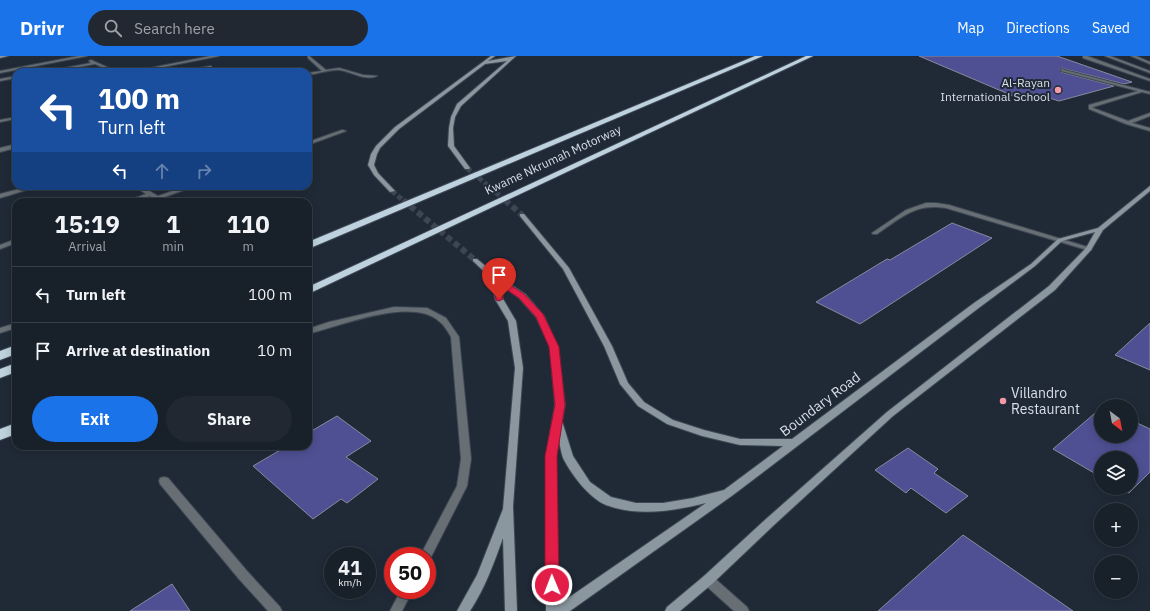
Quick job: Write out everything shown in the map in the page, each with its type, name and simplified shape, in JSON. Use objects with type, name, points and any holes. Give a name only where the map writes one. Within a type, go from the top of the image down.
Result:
[{"type":"highway","name":"Kwame Nkrumah Motorway","points":[[312,244],[760,56]]},
{"type":"highway","name":"Kwame Nkrumah Motorway","points":[[312,289],[810,56]]},
{"type":"highway","points":[[312,235],[381,214]]},
{"type":"highway","points":[[0,356],[12,351]]},
{"type":"highway","points":[[0,374],[12,369]]},
{"type":"highway","points":[[0,436],[12,430]]},
{"type":"main road","points":[[0,57],[6,56]]},
{"type":"main road","points":[[392,191],[376,174],[371,165],[378,147],[396,128],[492,56]]},
{"type":"main road","points":[[482,64],[512,57]]},
{"type":"main road","points":[[467,168],[451,146],[450,128],[453,116],[459,105],[512,57]]},
{"type":"main road","name":"Boundary Road","points":[[671,611],[708,580],[890,414],[1052,288],[1089,249],[1100,229],[1150,188]]},
{"type":"main road","points":[[522,214],[566,268],[608,346],[624,384],[641,404],[670,422],[702,433],[740,442],[793,443]]},
{"type":"main road","name":"Boundary Road","points":[[560,611],[729,492],[970,310],[1022,273],[1060,240],[1100,229]]},
{"type":"main road","points":[[475,260],[496,279],[522,296],[540,316],[554,347],[560,405],[551,456],[552,611]]},
{"type":"main road","points":[[496,279],[499,299],[512,321],[519,368],[508,506],[511,611]]},
{"type":"main road","points":[[558,420],[568,457],[586,485],[608,501],[636,508],[664,507],[693,502],[729,492]]},
{"type":"main road","points":[[463,611],[470,601],[489,559],[508,506]]},
{"type":"lane","points":[[21,68],[84,56],[107,68]]},
{"type":"lane","points":[[153,68],[217,56]]},
{"type":"lane","points":[[1085,56],[1084,57],[1150,80]]},
{"type":"lane","points":[[1107,56],[1150,72]]},
{"type":"lane","points":[[1133,56],[1150,63]]},
{"type":"lane","points":[[309,58],[325,71]]},
{"type":"lane","points":[[67,68],[95,63]]},
{"type":"lane","points":[[204,68],[211,67]]},
{"type":"lane","points":[[312,73],[339,69],[359,75],[375,76]]},
{"type":"lane","points":[[0,72],[12,70]]},
{"type":"lane","points":[[1062,70],[1150,92]]},
{"type":"lane","points":[[0,80],[12,78]]},
{"type":"lane","points":[[1142,90],[1091,106],[1091,109],[1150,130]]},
{"type":"lane","points":[[1128,123],[1150,114]]},
{"type":"lane","points":[[0,121],[12,119]]},
{"type":"lane","points":[[312,143],[344,131]]},
{"type":"lane","points":[[0,150],[12,147]]},
{"type":"lane","points":[[0,196],[22,190]]},
{"type":"lane","points":[[144,190],[158,198],[181,190]]},
{"type":"lane","points":[[139,198],[150,194]]},
{"type":"lane","points":[[875,233],[910,210],[932,204],[947,206],[1089,249]]},
{"type":"lane","points":[[0,247],[12,242]]},
{"type":"lane","points":[[312,331],[332,324],[394,309],[424,310],[443,320],[455,337],[466,459],[462,486],[431,547]]},
{"type":"lane","points":[[0,331],[12,326]]},
{"type":"lane","points":[[0,436],[12,432]]},
{"type":"lane","points":[[164,481],[238,569],[276,611]]},
{"type":"lane","points":[[708,580],[743,611]]},
{"type":"lane","points":[[396,611],[402,599]]},
{"type":"building","points":[[919,56],[1057,56],[1132,82],[1124,84],[1061,68],[1061,72],[1114,86],[1059,101],[1049,98],[1025,101]]},
{"type":"building","points":[[952,223],[992,238],[860,324],[816,302],[887,259],[890,260]]},
{"type":"building","points":[[1150,323],[1150,370],[1115,355]]},
{"type":"building","points":[[1094,414],[1094,443],[1138,443],[1138,423],[1150,429],[1150,472],[1138,484],[1138,451],[1094,451],[1094,473],[1053,449]]},
{"type":"building","points":[[337,416],[371,441],[346,457],[378,479],[347,503],[341,499],[313,519],[253,466],[280,450],[312,450],[312,431]]},
{"type":"building","points":[[908,448],[938,469],[934,473],[968,496],[946,513],[911,488],[906,493],[875,470]]},
{"type":"building","points":[[963,535],[1073,611],[878,611]]},
{"type":"building","points":[[172,584],[190,611],[130,611]]},
{"type":"tunnel","points":[[467,168],[506,201]]},
{"type":"tunnel","points":[[392,191],[404,201]]},
{"type":"tunnel","points":[[403,200],[475,260]]},
{"type":"tunnel","points":[[505,200],[522,215]]},
{"type":"place","name":"Al-Rayan International School","points":[[1058,90]]},
{"type":"place","name":"Villandro Restaurant","points":[[1003,401]]},
{"type":"route","points":[[499,299],[496,279],[522,296],[540,316],[554,347],[559,383],[560,405],[551,456],[552,585]]}]
